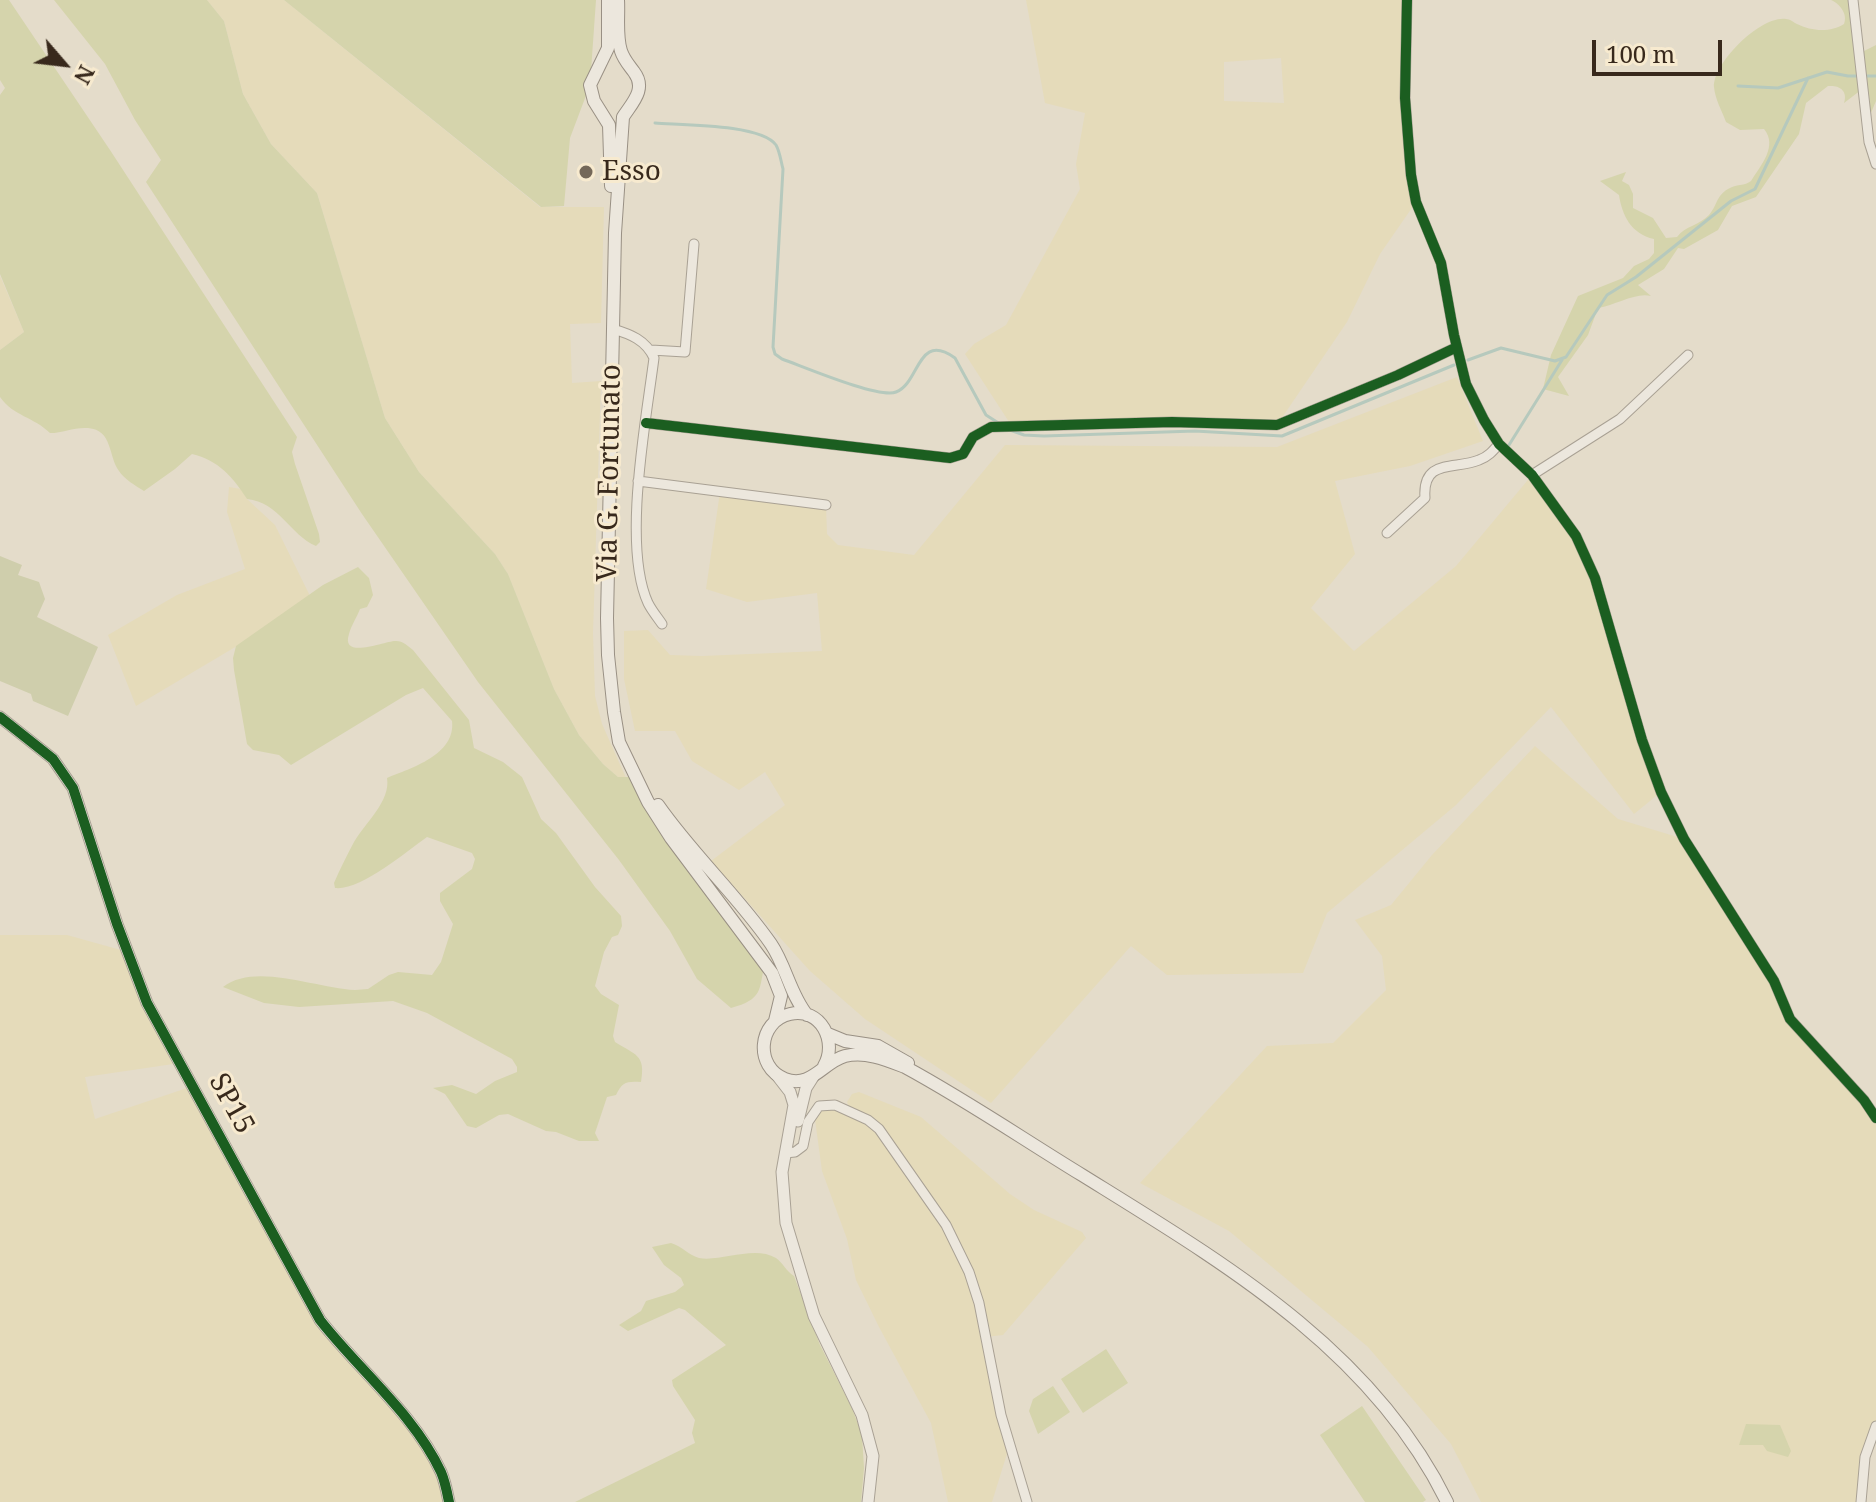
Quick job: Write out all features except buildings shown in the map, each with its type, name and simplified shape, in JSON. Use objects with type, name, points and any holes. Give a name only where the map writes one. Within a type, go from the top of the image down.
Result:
[{"type":"main road","points":[[608,0],[608,48],[592,77],[591,93],[609,125],[615,233]]},
{"type":"main road","points":[[618,0],[620,48],[628,67]]},
{"type":"main road","points":[[597,70],[612,63],[628,67],[634,72],[639,87],[638,95],[623,117],[620,131],[615,233]]},
{"type":"main road","points":[[600,107],[614,112],[629,107]]},
{"type":"main road","name":"Via G. Fortunato","points":[[615,233],[607,618],[614,712],[622,749],[648,802],[671,838],[772,973],[781,996],[775,1021]]},
{"type":"main road","name":"Via G. Fortunato","points":[[614,712],[652,796],[770,943],[795,997],[807,1015]]},
{"type":"main road","points":[[790,1014],[807,1015],[822,1024],[828,1034],[830,1054],[813,1077],[794,1081],[775,1073],[765,1060],[763,1046],[766,1033],[775,1021],[790,1014]]},
{"type":"main road","points":[[828,1034],[890,1051],[913,1065],[929,1080]]},
{"type":"main road","points":[[824,1066],[845,1056],[870,1056],[905,1067],[1190,1242],[1319,1338],[1366,1382],[1428,1463],[1447,1502]]},
{"type":"street","points":[[1407,0],[1405,98],[1411,175],[1416,202],[1441,263],[1466,384],[1499,444],[1532,475],[1576,536],[1595,578],[1642,740],[1661,792],[1684,839],[1774,981],[1790,1019],[1864,1100],[1876,1118]]},
{"type":"street","points":[[1853,0],[1869,142],[1876,164]]},
{"type":"street","points":[[651,350],[685,352],[694,244]]},
{"type":"street","points":[[613,329],[631,334],[651,350],[654,358],[638,481],[638,558],[648,603],[662,624]]},
{"type":"street","points":[[646,423],[950,458],[963,454],[973,437],[995,426],[1172,422],[1277,425],[1457,347]]},
{"type":"street","points":[[1532,475],[1620,419],[1688,355]]},
{"type":"street","points":[[1387,533],[1425,498],[1427,478],[1435,470],[1479,460],[1499,444]]},
{"type":"street","points":[[638,481],[826,505]]},
{"type":"street","name":"SP15","points":[[0,717],[53,759],[68,780],[147,1003],[320,1320],[404,1417],[429,1451],[442,1473],[449,1502]]},
{"type":"street","points":[[775,1073],[793,1098],[794,1110],[782,1172],[786,1223],[814,1316],[862,1415],[873,1456],[868,1502]]},
{"type":"street","points":[[789,1139],[800,1115],[806,1088],[813,1077]]},
{"type":"street","points":[[785,1153],[795,1152],[803,1146],[808,1122],[819,1106],[835,1105],[868,1120],[879,1129],[927,1195],[969,1272],[979,1303],[1001,1415],[1027,1502]]},
{"type":"street","points":[[1861,1502],[1865,1457],[1876,1426]]},
{"type":"shaded area","points":[[207,0],[284,0],[540,207],[604,207],[601,323],[570,324],[572,383],[601,381],[593,633],[595,696],[602,724],[626,778],[618,777],[603,764],[579,735],[554,689],[508,574],[495,554],[419,472],[385,418],[317,193],[271,144],[243,94],[224,21]]},
{"type":"shaded area","points":[[1026,0],[1407,0],[1404,53],[1416,202],[1380,254],[1347,322],[1277,425],[1011,425],[965,354],[974,344],[1006,325],[1080,189],[1076,164],[1085,113],[1045,103]],"holes":[[[1281,58],[1284,103],[1224,101],[1224,62]]]},
{"type":"shaded area","points":[[0,276],[24,332],[0,350]]},
{"type":"shaded area","points":[[1457,377],[1483,441],[1410,466],[1335,481],[1355,554],[1311,608],[1354,651],[1456,566],[1532,475],[1548,496],[1595,578],[1661,792],[1634,814],[1551,707],[1456,805],[1327,913],[1303,973],[1167,975],[1131,946],[991,1103],[865,1019],[810,971],[711,861],[785,805],[765,772],[739,790],[692,761],[675,731],[635,731],[624,679],[624,631],[648,630],[670,655],[822,651],[817,593],[747,602],[706,589],[720,492],[826,505],[827,534],[838,545],[914,555],[1005,445],[1277,447]]},
{"type":"shaded area","points":[[229,487],[241,489],[247,499],[275,525],[310,596],[242,643],[136,706],[108,635],[177,595],[245,569],[227,512]]},
{"type":"shaded area","points":[[1535,746],[1618,819],[1684,839],[1750,942],[1790,1019],[1876,1118],[1876,1426],[1865,1457],[1861,1502],[1481,1502],[1451,1444],[1368,1347],[1229,1231],[1140,1183],[1267,1046],[1333,1043],[1386,990],[1382,956],[1355,920],[1391,905],[1432,855]]},
{"type":"shaded area","points":[[0,935],[67,935],[128,952],[180,1063],[85,1077],[95,1119],[193,1086],[320,1320],[429,1451],[449,1502],[0,1502]]},
{"type":"shaded area","points":[[859,1092],[921,1117],[1010,1194],[1034,1210],[1082,1232],[1086,1238],[1003,1335],[985,1337],[1010,1444],[992,1502],[948,1502],[931,1423],[856,1280],[847,1239],[822,1171],[814,1112],[819,1106],[851,1112],[847,1102],[852,1094]]},
{"type":"green space","points":[[0,0],[9,0],[297,437],[292,452],[319,534],[320,542],[316,546],[268,506],[247,499],[230,477],[210,460],[192,454],[144,491],[119,471],[102,433],[83,428],[50,433],[11,408],[0,397],[0,350],[24,332],[0,274],[0,95],[5,88],[0,80]]},
{"type":"green space","points":[[54,0],[207,0],[224,21],[243,94],[271,144],[317,193],[385,418],[419,472],[495,554],[508,574],[554,689],[579,735],[618,777],[634,777],[765,961],[758,992],[749,1001],[731,1008],[697,979],[670,931],[619,860],[478,682],[362,514],[146,182],[161,160],[105,64]]},
{"type":"green space","points":[[284,0],[596,0],[590,85],[570,138],[564,206],[541,207]]},
{"type":"green space","points":[[1831,0],[1854,0],[1862,52],[1876,45],[1876,101],[1870,115],[1861,90],[1844,103],[1842,90],[1828,86],[1806,103],[1799,134],[1756,197],[1732,206],[1718,230],[1684,249],[1678,248],[1664,269],[1638,285],[1651,296],[1639,296],[1598,308],[1588,335],[1558,377],[1569,396],[1543,389],[1551,355],[1578,296],[1623,278],[1634,266],[1654,253],[1654,239],[1634,228],[1622,210],[1619,195],[1600,181],[1626,172],[1622,181],[1629,185],[1633,194],[1633,208],[1653,218],[1666,238],[1677,237],[1705,218],[1724,192],[1751,181],[1769,149],[1768,135],[1764,129],[1740,130],[1726,122],[1714,87],[1721,66],[1740,42],[1776,20],[1787,19],[1820,30],[1844,24],[1842,10]]},
{"type":"green space","points":[[0,556],[22,565],[18,575],[39,582],[45,599],[37,617],[98,647],[68,716],[33,701],[31,694],[0,681]]},
{"type":"green space","points":[[358,567],[369,578],[373,595],[367,607],[360,609],[351,628],[348,642],[351,646],[358,648],[396,641],[413,650],[469,720],[474,748],[503,762],[522,777],[541,819],[556,833],[595,887],[621,916],[622,926],[604,952],[595,986],[601,994],[619,1005],[613,1036],[615,1042],[637,1056],[642,1073],[641,1082],[626,1083],[616,1095],[607,1097],[595,1133],[599,1141],[579,1141],[508,1114],[499,1115],[476,1128],[467,1126],[445,1094],[433,1088],[452,1085],[476,1094],[495,1081],[517,1072],[517,1067],[512,1059],[427,1013],[393,1001],[299,1007],[264,1003],[223,987],[236,980],[268,976],[355,990],[368,989],[398,972],[432,975],[441,962],[453,924],[440,901],[440,893],[472,869],[475,859],[472,853],[427,837],[370,877],[335,888],[334,883],[354,842],[385,795],[387,778],[419,765],[447,743],[452,721],[423,688],[406,695],[291,765],[279,755],[253,750],[247,744],[234,670],[236,646],[323,585]]},
{"type":"green space","points":[[671,1243],[699,1258],[767,1254],[776,1258],[794,1276],[820,1345],[862,1435],[864,1468],[861,1502],[575,1502],[695,1443],[692,1433],[695,1420],[672,1380],[726,1345],[679,1308],[628,1331],[619,1325],[641,1311],[646,1301],[675,1292],[684,1285],[681,1278],[664,1265],[652,1247]]},
{"type":"green space","points":[[1106,1349],[1128,1383],[1083,1413],[1061,1379]]},
{"type":"green space","points":[[1053,1386],[1070,1412],[1038,1434],[1029,1411],[1033,1399]]},
{"type":"green space","points":[[1362,1406],[1426,1500],[1423,1502],[1365,1502],[1320,1435]]},
{"type":"green space","points":[[1746,1424],[1780,1425],[1791,1451],[1788,1457],[1767,1451],[1763,1445],[1739,1445]]},
{"type":"waterway","points":[[1738,86],[1778,88],[1827,72],[1876,76]]},
{"type":"waterway","points":[[1468,360],[1501,348],[1555,361],[1566,357],[1607,295],[1636,277],[1731,201],[1755,189],[1808,78]]},
{"type":"waterway","points":[[655,123],[738,129],[768,138],[776,145],[783,169],[775,354],[840,381],[887,393],[904,387],[926,355],[943,351],[955,358],[986,415],[1000,424]]},
{"type":"waterway","points":[[1509,445],[1562,360]]},
{"type":"waterway","points":[[1010,430],[1024,435],[1044,436],[1195,431],[1282,436],[1454,365]]},
{"type":"cycle path","points":[[1407,0],[1405,98],[1411,175],[1416,202],[1441,263],[1466,384],[1499,444],[1532,475],[1576,536],[1595,578],[1642,740],[1661,792],[1684,839],[1774,981],[1790,1019],[1864,1100],[1876,1118]]},
{"type":"cycle path","points":[[646,423],[950,458],[963,454],[973,437],[991,427],[1172,422],[1277,425],[1457,347]]},
{"type":"cycle path","points":[[0,717],[53,759],[73,788],[117,924],[147,1003],[320,1320],[416,1431],[441,1472],[449,1502]]},
{"type":"place","name":"Esso","points":[[586,172]]}]
